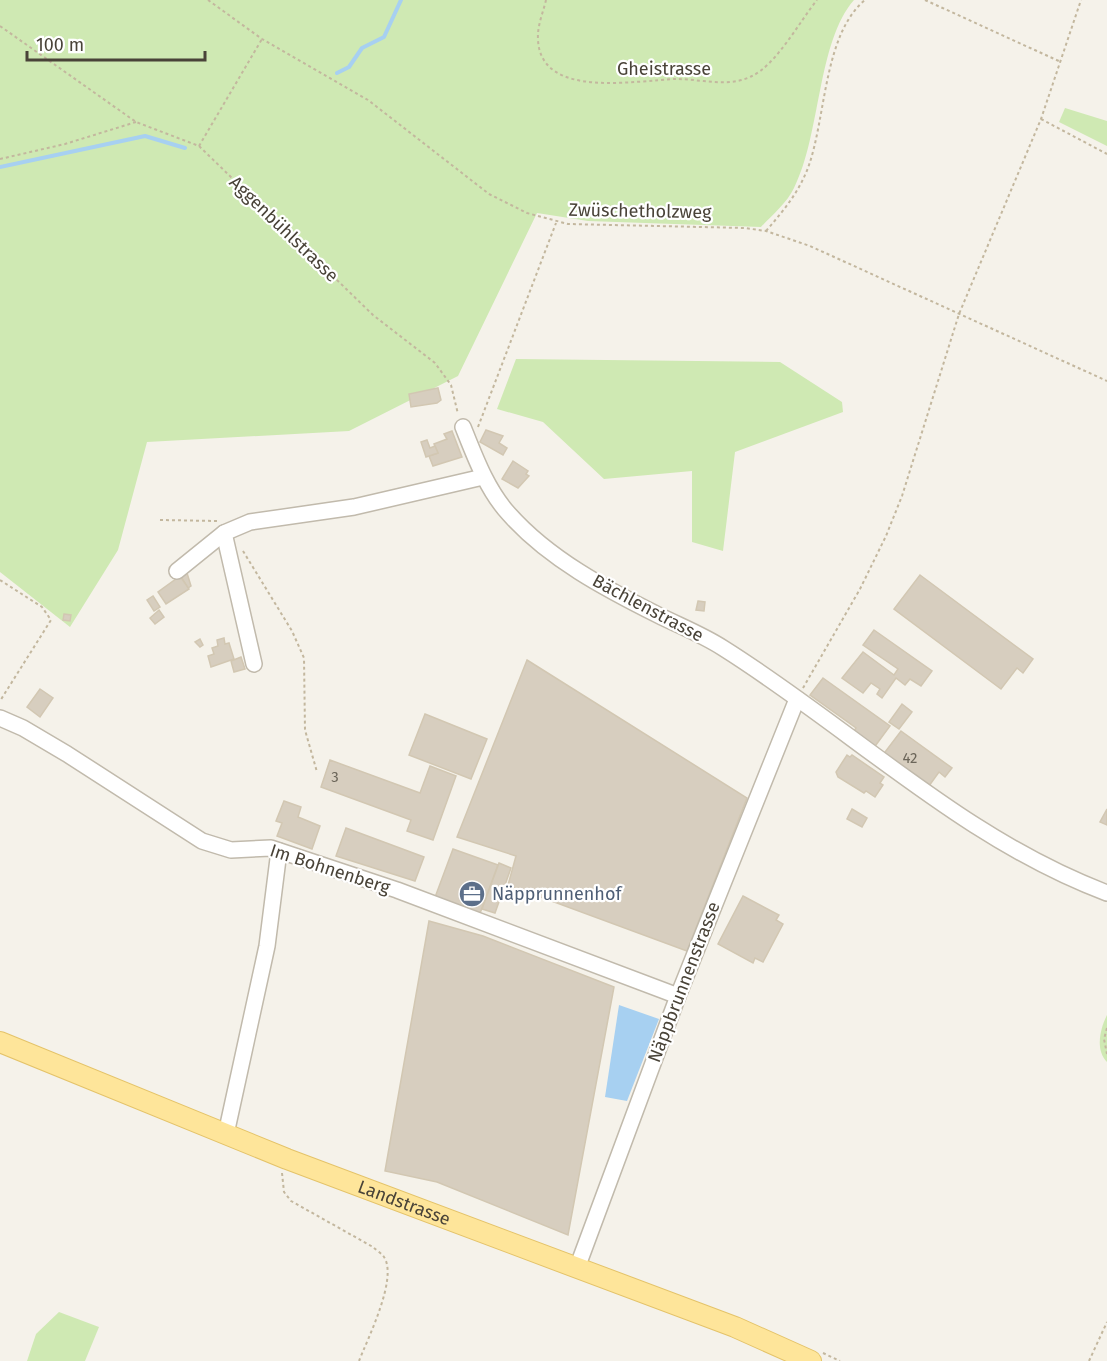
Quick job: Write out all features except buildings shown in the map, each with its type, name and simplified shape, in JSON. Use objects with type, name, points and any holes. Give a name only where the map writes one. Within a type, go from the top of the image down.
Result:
[{"type":"main road","name":"Landstrasse","points":[[0,1042],[287,1158],[735,1328],[811,1361]]},
{"type":"street","points":[[177,571],[226,528],[250,522],[354,507],[483,477],[465,433]]},
{"type":"street","name":"Bächlenstrasse","points":[[483,477],[508,514],[542,545],[576,569],[623,598],[721,646],[954,813],[1061,876],[1107,893]]},
{"type":"street","points":[[226,528],[254,664]]},
{"type":"street","name":"Näppbrunnenstrasse","points":[[577,1268],[678,996],[797,699]]},
{"type":"street","name":"Im Bohnenberg","points":[[0,718],[49,744],[201,841],[231,850],[258,847],[279,851],[397,890],[678,996]]},
{"type":"street","points":[[226,1134],[267,946],[279,851]]},
{"type":"path","name":"Zwüschetholzweg","points":[[208,0],[262,39],[368,100],[489,194],[526,213],[556,223],[745,228],[766,231],[810,246],[1107,381]]},
{"type":"path","name":"Gheistrasse","points":[[546,0],[538,40],[546,62],[557,72],[569,78],[609,83],[680,79],[724,82],[746,79],[764,68],[817,0]]},
{"type":"path","points":[[766,231],[787,207],[803,180],[814,149],[826,89],[842,32],[851,13],[865,0]]},
{"type":"path","points":[[925,0],[1061,62]]},
{"type":"path","points":[[797,699],[860,589],[886,536],[902,496],[959,314],[1041,119],[1082,1]]},
{"type":"path","name":"Aggenbühlstrasse","points":[[0,26],[136,122],[199,146],[374,315],[435,363],[451,385],[465,433]]},
{"type":"path","points":[[199,146],[262,39]]},
{"type":"path","points":[[1041,119],[1107,154]]},
{"type":"path","points":[[0,159],[136,122]]},
{"type":"path","points":[[465,433],[476,434],[556,223]]},
{"type":"path","points":[[160,520],[226,528],[292,631],[304,658],[306,730],[317,771]]},
{"type":"path","points":[[0,580],[42,607],[51,620],[0,701]]},
{"type":"path","points":[[1107,1028],[1104,1039],[1107,1054]]},
{"type":"path","points":[[287,1158],[281,1182],[291,1201],[373,1247],[384,1257],[388,1269],[387,1286],[358,1361]]},
{"type":"path","points":[[1089,1361],[1107,1322]]},
{"type":"green space","points":[[0,0],[854,0],[842,18],[833,40],[810,142],[794,188],[783,204],[761,227],[588,221],[537,213],[458,376],[349,431],[147,442],[118,550],[70,627],[0,572]]},
{"type":"green space","points":[[1065,108],[1107,121],[1107,146],[1059,122]]},
{"type":"green space","points":[[516,359],[780,362],[842,402],[843,412],[735,452],[723,551],[692,542],[692,471],[604,479],[543,422],[497,409]]},
{"type":"green space","points":[[1107,1015],[1107,1062],[1101,1052],[1100,1039]]},
{"type":"green space","points":[[59,1312],[99,1327],[85,1361],[27,1361],[36,1334]]},
{"type":"water","points":[[619,1005],[659,1019],[627,1101],[605,1097]]},
{"type":"waterway","points":[[337,73],[349,67],[362,48],[384,37],[401,0]]},
{"type":"waterway","points":[[0,167],[145,136],[185,148]]},
{"type":"place","name":"Näpprunnenhof","points":[[472,894]]}]
